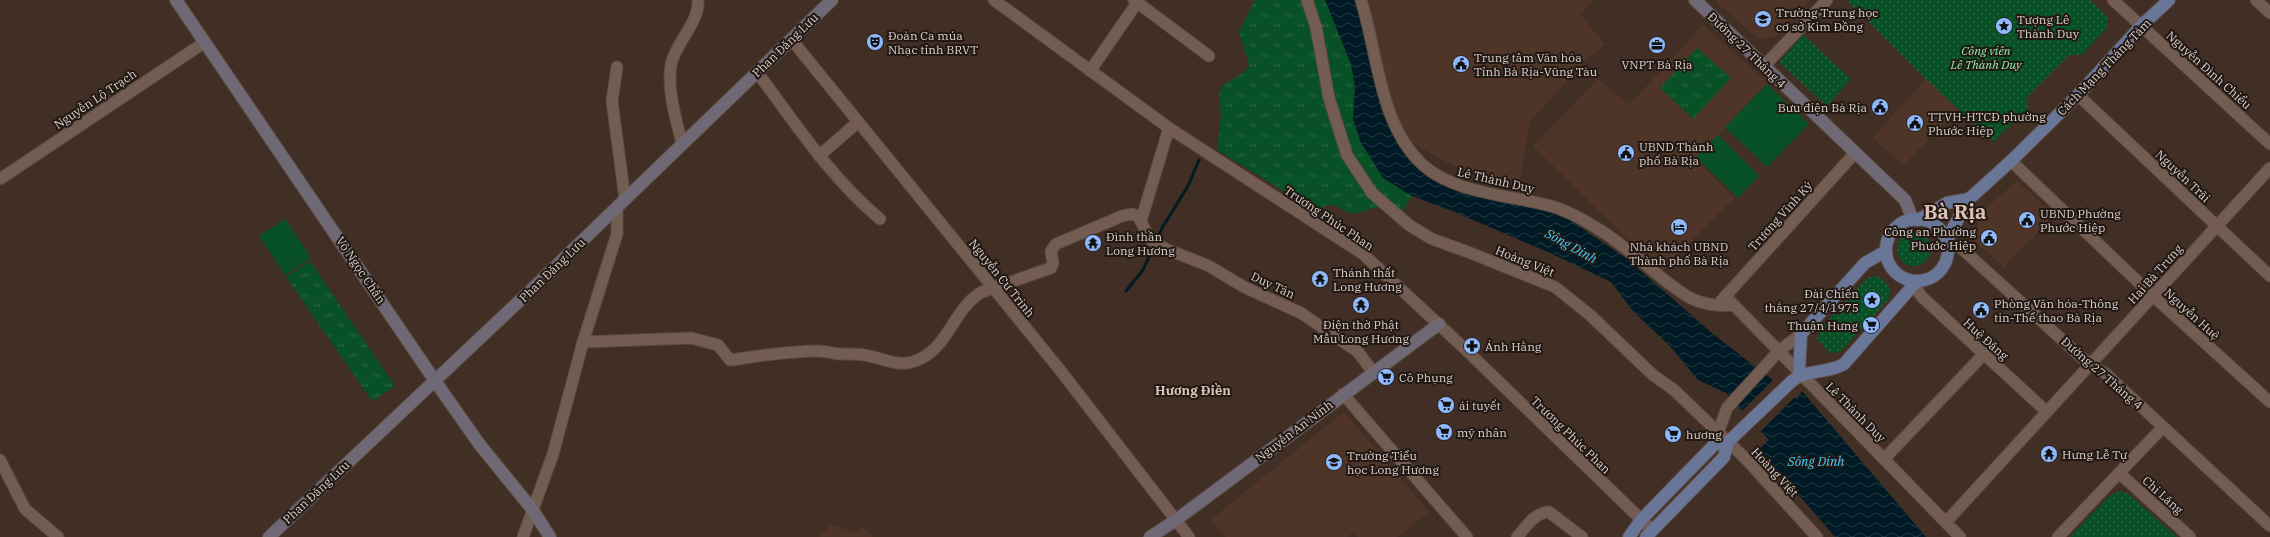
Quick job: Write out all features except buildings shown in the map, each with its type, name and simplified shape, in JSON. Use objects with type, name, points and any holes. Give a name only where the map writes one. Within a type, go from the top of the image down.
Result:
[{"type":"main road","name":"Cách Mạng Tháng Tám","points":[[1947,245],[1969,199],[2011,161],[2078,95],[2141,26],[2169,0]]},
{"type":"main road","points":[[1916,220],[1935,226],[1947,245],[1946,258],[1939,271],[1927,280],[1917,281],[1907,280],[1895,272],[1887,260],[1887,242],[1897,227],[1916,220],[1947,203],[1969,199]]},
{"type":"main road","points":[[1796,377],[1801,334],[1865,263],[1886,251]]},
{"type":"main road","points":[[1649,533],[1724,457],[1728,442],[1796,377],[1825,372],[1844,364],[1917,281]]},
{"type":"main road","points":[[1629,537],[1641,520],[1714,445],[1728,442]]},
{"type":"street","name":"Võ Ngọc Chấn","points":[[176,0],[434,381],[480,445],[532,509],[550,537]]},
{"type":"street","points":[[682,144],[671,98],[671,64],[691,24],[698,0]]},
{"type":"street","name":"Phan Đăng Lưu","points":[[269,537],[621,203],[832,0]]},
{"type":"street","name":"Trương Phúc Phan","points":[[994,0],[1169,128],[1363,254],[1439,324],[1641,520],[1649,533]]},
{"type":"street","name":"Hoàng Việt","points":[[1307,0],[1316,27],[1329,98],[1347,155],[1372,193],[1409,225],[1432,239],[1555,287],[1590,315],[1653,375],[1674,390],[1728,442],[1817,537]]},
{"type":"street","name":"Lê Thành Duy","points":[[1361,0],[1385,97],[1396,126],[1407,145],[1423,165],[1449,183],[1553,206],[1596,227],[1688,297],[1717,306],[1734,305]]},
{"type":"street","name":"Đường 27 Tháng 4","points":[[1695,0],[1905,200],[1916,220]]},
{"type":"street","points":[[1764,66],[1827,0]]},
{"type":"street","name":"Nguyễn Đình Chiểu","points":[[2113,0],[2270,144]]},
{"type":"street","points":[[2256,0],[2270,13]]},
{"type":"street","points":[[1090,71],[1137,1],[1209,56]]},
{"type":"street","name":"Nguyễn Cư Trinh","points":[[791,39],[1124,450],[1189,537]]},
{"type":"street","name":"Nguyễn Lộ Trạch","points":[[0,180],[119,98],[205,42]]},
{"type":"street","points":[[523,537],[552,454],[583,342],[617,234],[621,203],[612,101],[617,67]]},
{"type":"street","points":[[757,72],[819,156],[858,200],[880,219]]},
{"type":"street","name":"Nguyễn Trãi","points":[[2078,95],[2270,276]]},
{"type":"street","points":[[819,156],[858,122]]},
{"type":"street","points":[[1141,220],[1169,128]]},
{"type":"street","name":"Trương Vĩnh Ký","points":[[1725,296],[1855,153]]},
{"type":"street","name":"Nguyễn Huệ","points":[[2011,161],[2153,296],[2270,402]]},
{"type":"street","name":"Hai Bà Trưng","points":[[1946,522],[2270,168]]},
{"type":"street","points":[[583,342],[691,338],[718,345],[730,360],[770,354],[820,351],[869,355],[900,365],[913,363],[931,353],[956,320],[964,306],[973,297],[993,288],[1050,268],[1052,263],[1051,251],[1056,244],[1124,215],[1132,214],[1138,216],[1141,220]]},
{"type":"street","name":"Duy Tân","points":[[1141,220],[1150,239],[1166,249],[1209,266],[1244,287],[1301,313],[1358,352],[1373,372]]},
{"type":"street","name":"Đường 27 Tháng 4","points":[[1947,245],[1960,247],[2090,365],[2105,373],[2270,526]]},
{"type":"street","name":"Huệ Đăng","points":[[1917,281],[1917,290],[1922,298],[2047,412]]},
{"type":"street","points":[[1717,306],[1725,296]]},
{"type":"street","name":"Lê Thành Duy","points":[[1725,296],[1796,377],[1884,459],[1960,537]]},
{"type":"street","name":"Nguyễn An Ninh","points":[[1150,537],[1176,520],[1343,394],[1439,324]]},
{"type":"street","points":[[1714,445],[1727,408],[1776,355],[1801,334]]},
{"type":"street","points":[[1884,459],[1984,354]]},
{"type":"street","points":[[1343,394],[1467,537]]},
{"type":"street","points":[[2058,537],[2163,427]]},
{"type":"street","points":[[0,460],[25,509],[58,537]]},
{"type":"street","name":"Chi Lăng","points":[[2119,473],[2190,537]]},
{"type":"street","points":[[1517,537],[1534,518],[1545,512],[1549,512],[1582,537]]},
{"type":"shaded area","name":"Trung tâm Văn hóa Tỉnh Bà Rịa-Vũng Tàu","points":[[1365,0],[1594,0],[1580,14],[1605,44],[1584,62],[1530,122],[1520,182],[1459,169],[1412,143],[1396,114]]},
{"type":"shaded area","name":"Trường Trung học cơ sở Kim Đồng","points":[[1714,0],[1810,0],[1775,37],[1758,39]]},
{"type":"shaded area","points":[[1703,25],[1768,83],[1695,159],[1734,198],[1661,272],[1533,146],[1598,79],[1629,105]]},
{"type":"shaded area","name":"TTVH-HTCĐ phường Phước Hiệp","points":[[1926,79],[1958,109],[1903,166],[1873,137]]},
{"type":"shaded area","points":[[2017,181],[2054,215],[2004,267],[1971,238],[1985,209]]},
{"type":"shaded area","name":"Trường Tiểu học Long Hương","points":[[1344,412],[1429,512],[1397,537],[1358,537],[1354,532],[1347,537],[1225,537],[1210,520]]},
{"type":"shaded area","points":[[830,525],[856,532],[863,528],[873,537],[819,537]]},
{"type":"green space","points":[[1255,0],[1325,0],[1351,64],[1355,86],[1353,103],[1383,178],[1412,196],[1401,213],[1371,208],[1362,212],[1350,213],[1333,205],[1323,207],[1317,212],[1217,150],[1221,114],[1219,95],[1222,86],[1244,72],[1249,65],[1239,32]]},
{"type":"green space","name":"Công viên Lê Thành Duy","points":[[1847,0],[2090,0],[2108,18],[2106,29],[2082,55],[2069,55],[2026,98],[2028,109],[1993,142],[1926,79]]},
{"type":"green space","points":[[1803,35],[1851,79],[1827,106],[1779,62]]},
{"type":"green space","points":[[1697,48],[1731,78],[1693,119],[1660,88]]},
{"type":"green space","points":[[1767,84],[1809,124],[1767,167],[1725,127]]},
{"type":"green space","points":[[1718,135],[1759,176],[1738,198],[1696,157]]},
{"type":"green space","points":[[285,219],[311,258],[285,275],[259,236]]},
{"type":"green space","points":[[1914,232],[1926,237],[1931,249],[1926,261],[1914,266],[1902,261],[1897,249],[1902,237]]},
{"type":"green space","points":[[310,261],[395,386],[372,401],[286,277]]},
{"type":"green space","points":[[1877,276],[1888,286],[1890,291],[1889,299],[1840,352],[1830,353],[1818,340],[1821,328],[1867,278]]},
{"type":"green space","points":[[2118,491],[2127,493],[2177,537],[2070,537],[2107,498]]},
{"type":"water","name":"Sông Dinh","points":[[1325,0],[1355,0],[1364,24],[1392,131],[1401,148],[1417,166],[1445,186],[1472,195],[1524,202],[1570,220],[1627,259],[1713,334],[1797,399],[1802,391],[1926,537],[1835,537],[1759,449],[1769,440],[1726,393],[1698,380],[1670,346],[1633,311],[1611,282],[1550,253],[1450,210],[1412,196],[1383,178],[1360,141],[1353,119],[1355,86],[1351,64]]},
{"type":"pier","points":[[1775,378],[1796,396],[1760,432],[1741,412]]},
{"type":"waterway","points":[[1126,291],[1143,270],[1162,228],[1188,186],[1199,160]]},
{"type":"place","name":"Trường Trung học cơ sở Kim Đồng","points":[[1763,19]]},
{"type":"place","name":"Tượng Lê Thành Duy","points":[[2004,26]]},
{"type":"place","name":"Đoàn Ca múa Nhạc tỉnh BRVT","points":[[875,42]]},
{"type":"place","name":"VNPT Bà Rịa","points":[[1657,45]]},
{"type":"place","name":"Trung tâm Văn hóa Tỉnh Bà Rịa-Vũng Tàu","points":[[1461,64]]},
{"type":"place","name":"Bưu điện Bà Rịa","points":[[1880,107]]},
{"type":"place","name":"TTVH-HTCĐ phường Phước Hiệp","points":[[1915,123]]},
{"type":"place","name":"UBND Thành phố Bà Rịa","points":[[1626,153]]},
{"type":"place","name":"UBND Phường Phước Hiệp","points":[[2027,220]]},
{"type":"place","name":"Nhà khách UBND Thành phố Bà Rịa","points":[[1679,227]]},
{"type":"place","name":"Công an Phường Phước Hiệp","points":[[1989,238]]},
{"type":"place","name":"Đình thần Long Hương","points":[[1093,243]]},
{"type":"place","name":"Thánh thất Long Hương","points":[[1320,279]]},
{"type":"place","name":"Đài Chiến thắng 27/4/1975","points":[[1872,300]]},
{"type":"place","name":"Điện thờ Phật Mẫu Long Hương","points":[[1361,305]]},
{"type":"place","name":"Phòng Văn hóa-Thông tin-Thể thao Bà Rịa","points":[[1981,310]]},
{"type":"place","name":"Thuận Hưng","points":[[1871,325]]},
{"type":"place","name":"Ánh Hằng","points":[[1472,346]]},
{"type":"place","name":"Cô Phụng","points":[[1386,377]]},
{"type":"place","name":"ái tuyết","points":[[1446,405]]},
{"type":"place","name":"mỹ nhân","points":[[1444,432]]},
{"type":"place","name":"hương","points":[[1673,434]]},
{"type":"place","name":"Hưng Lễ Tự","points":[[2049,454]]},
{"type":"place","name":"Trường Tiểu học Long Hương","points":[[1334,462]]},
{"type":"district","name":"Bà Rịa","points":[[1955,211]]},
{"type":"district","name":"Hương Điền","points":[[1193,390]]}]
